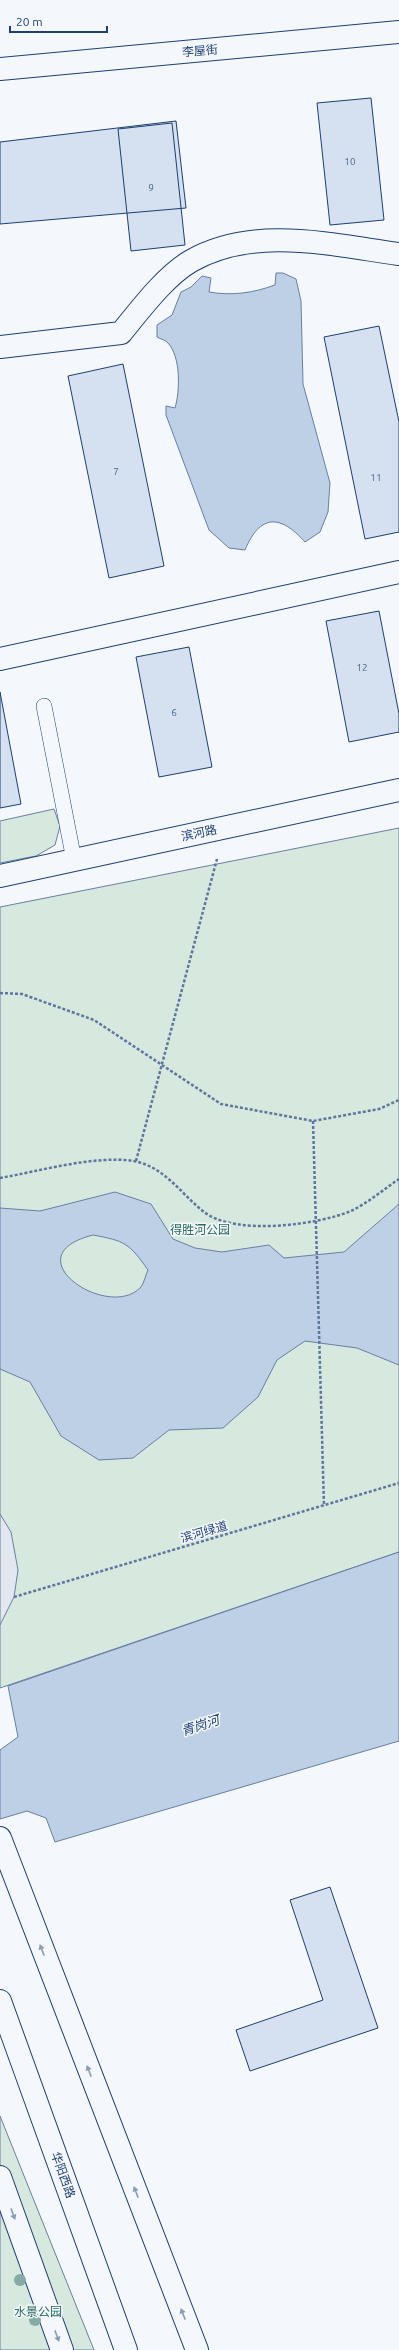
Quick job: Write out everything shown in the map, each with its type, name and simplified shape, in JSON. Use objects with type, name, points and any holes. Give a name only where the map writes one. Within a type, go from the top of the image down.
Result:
[{"type":"street","name":"李屋街","points":[[0,69],[399,32]]},
{"type":"street","points":[[0,347],[121,333],[157,290],[190,261],[230,245],[275,240],[311,242],[399,254]]},
{"type":"street","points":[[0,659],[399,572]]},
{"type":"street","name":"滨河路","points":[[0,876],[399,790]]},
{"type":"street","points":[[0,1838],[197,2350]]},
{"type":"street","name":"华阳西路","points":[[0,2000],[126,2350]]},
{"type":"street","points":[[0,2177],[62,2350]]},
{"type":"lane","points":[[44,706],[74,860]]},
{"type":"path","points":[[136,1161],[225,828]]},
{"type":"path","points":[[0,993],[22,994],[94,1020],[221,1104],[313,1121],[379,1109],[399,1100]]},
{"type":"path","points":[[313,1121],[324,1506]]},
{"type":"path","points":[[0,1178],[106,1159],[136,1161],[162,1172],[205,1213],[231,1224],[278,1226],[316,1220],[351,1211],[399,1179]]},
{"type":"path","name":"滨河绿道","points":[[14,1597],[399,1483]]},
{"type":"green space","points":[[54,809],[60,826],[55,845],[36,856],[0,863],[0,821]]},
{"type":"green space","name":"得胜河公园","points":[[399,828],[399,1552],[0,1688],[0,907]]},
{"type":"green space","name":"水景公园","points":[[0,2116],[94,2350],[0,2350]]},
{"type":"shaded area","points":[[0,1514],[11,1532],[18,1570],[14,1597],[0,1625]]},
{"type":"water","points":[[276,273],[283,273],[296,279],[301,301],[303,384],[330,483],[328,512],[320,532],[305,542],[287,526],[271,522],[264,524],[257,530],[245,550],[229,548],[209,530],[166,415],[166,406],[175,408],[178,393],[178,374],[172,349],[167,342],[157,337],[157,325],[172,315],[181,292],[191,287],[202,276],[211,278],[209,292],[234,294],[251,292],[275,285]]},
{"type":"water","points":[[115,1192],[151,1204],[173,1239],[195,1248],[222,1252],[269,1245],[284,1258],[344,1252],[399,1204],[399,1365],[357,1348],[305,1341],[277,1360],[258,1397],[223,1428],[169,1430],[133,1458],[99,1460],[61,1436],[30,1382],[0,1369],[0,1208],[40,1211]],"holes":[[[93,1235],[119,1242],[131,1249],[136,1254],[148,1270],[141,1287],[126,1296],[108,1297],[90,1291],[74,1282],[63,1270],[61,1257],[70,1245]]]},
{"type":"water","name":"青岗河","points":[[399,1552],[399,1741],[55,1842],[46,1818],[27,1811],[0,1819],[0,1750],[18,1737],[8,1686]]},
{"type":"building","points":[[371,98],[384,220],[330,225],[317,103]]},
{"type":"building","points":[[176,121],[186,208],[0,224],[0,142]]},
{"type":"building","points":[[172,123],[185,245],[131,251],[118,129]]},
{"type":"building","points":[[379,326],[399,422],[399,532],[365,539],[324,337]]},
{"type":"building","points":[[123,364],[164,566],[109,578],[68,376]]},
{"type":"building","points":[[379,611],[399,714],[399,732],[349,742],[326,621]]},
{"type":"building","points":[[189,647],[212,767],[159,777],[136,657]]},
{"type":"building","points":[[0,692],[21,804],[0,808]]},
{"type":"building","points":[[330,1887],[378,2028],[250,2071],[236,2030],[323,2000],[290,1900]]}]
